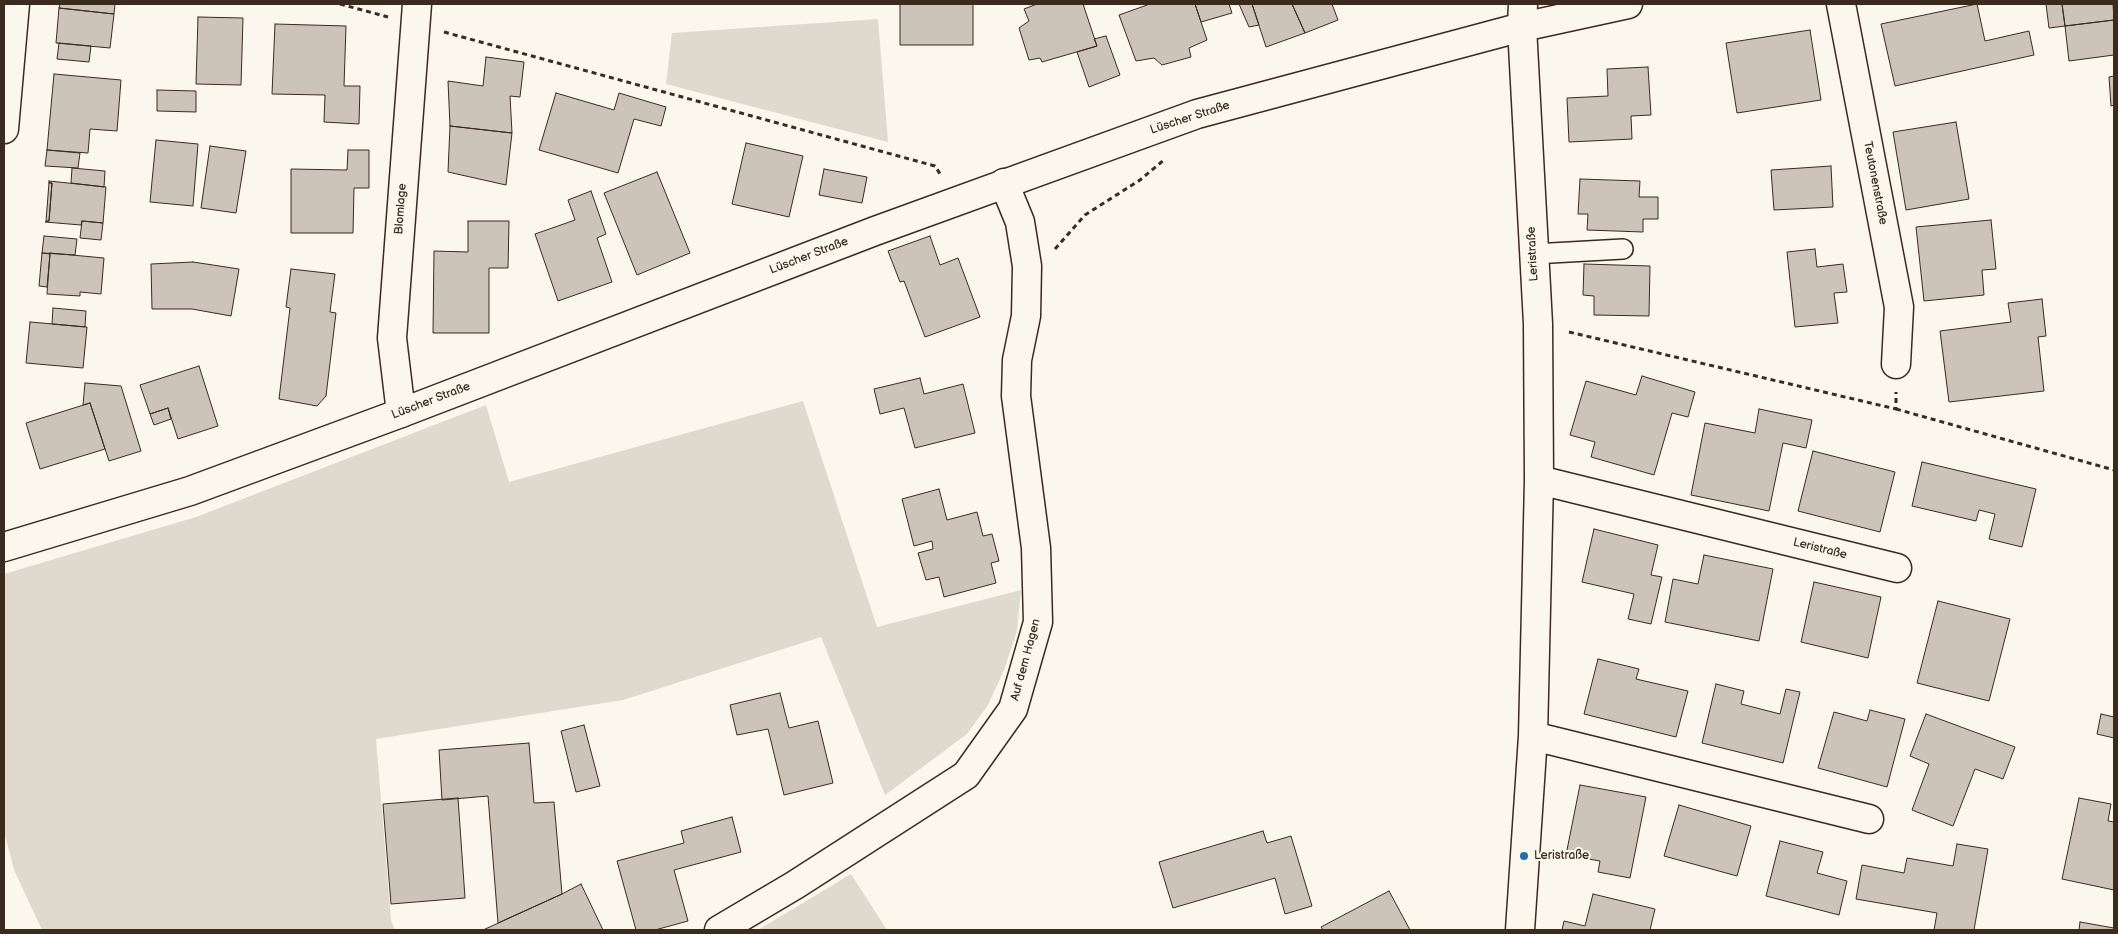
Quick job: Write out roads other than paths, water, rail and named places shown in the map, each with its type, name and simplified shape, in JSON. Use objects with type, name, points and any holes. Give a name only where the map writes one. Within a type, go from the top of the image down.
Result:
[{"type":"street","points":[[4,129],[15,4]]},
{"type":"street","name":"Lüscher Straße","points":[[4,547],[190,492],[956,201],[1197,114],[1522,16],[1628,4]]},
{"type":"street","name":"Teutonenstraße","points":[[1840,4],[1899,307],[1896,364]]},
{"type":"street","name":"Blomlage","points":[[401,413],[392,338],[416,14]]},
{"type":"street","name":"Leristraße","points":[[1520,930],[1533,736],[1539,480],[1538,324],[1522,16]]},
{"type":"street","name":"Auf dem Hagen","points":[[718,930],[795,885],[966,775],[1013,709],[1038,622],[1036,548],[1016,396],[1017,360],[1026,316],[1027,266],[1020,222],[1004,183]]},
{"type":"street","name":"Leristraße","points":[[1539,480],[1897,568]]},
{"type":"street","points":[[1533,736],[1869,819]]},
{"type":"lane","points":[[1533,254],[1623,249]]},
{"type":"place","name":"Leristraße","points":[[1524,856]]}]
